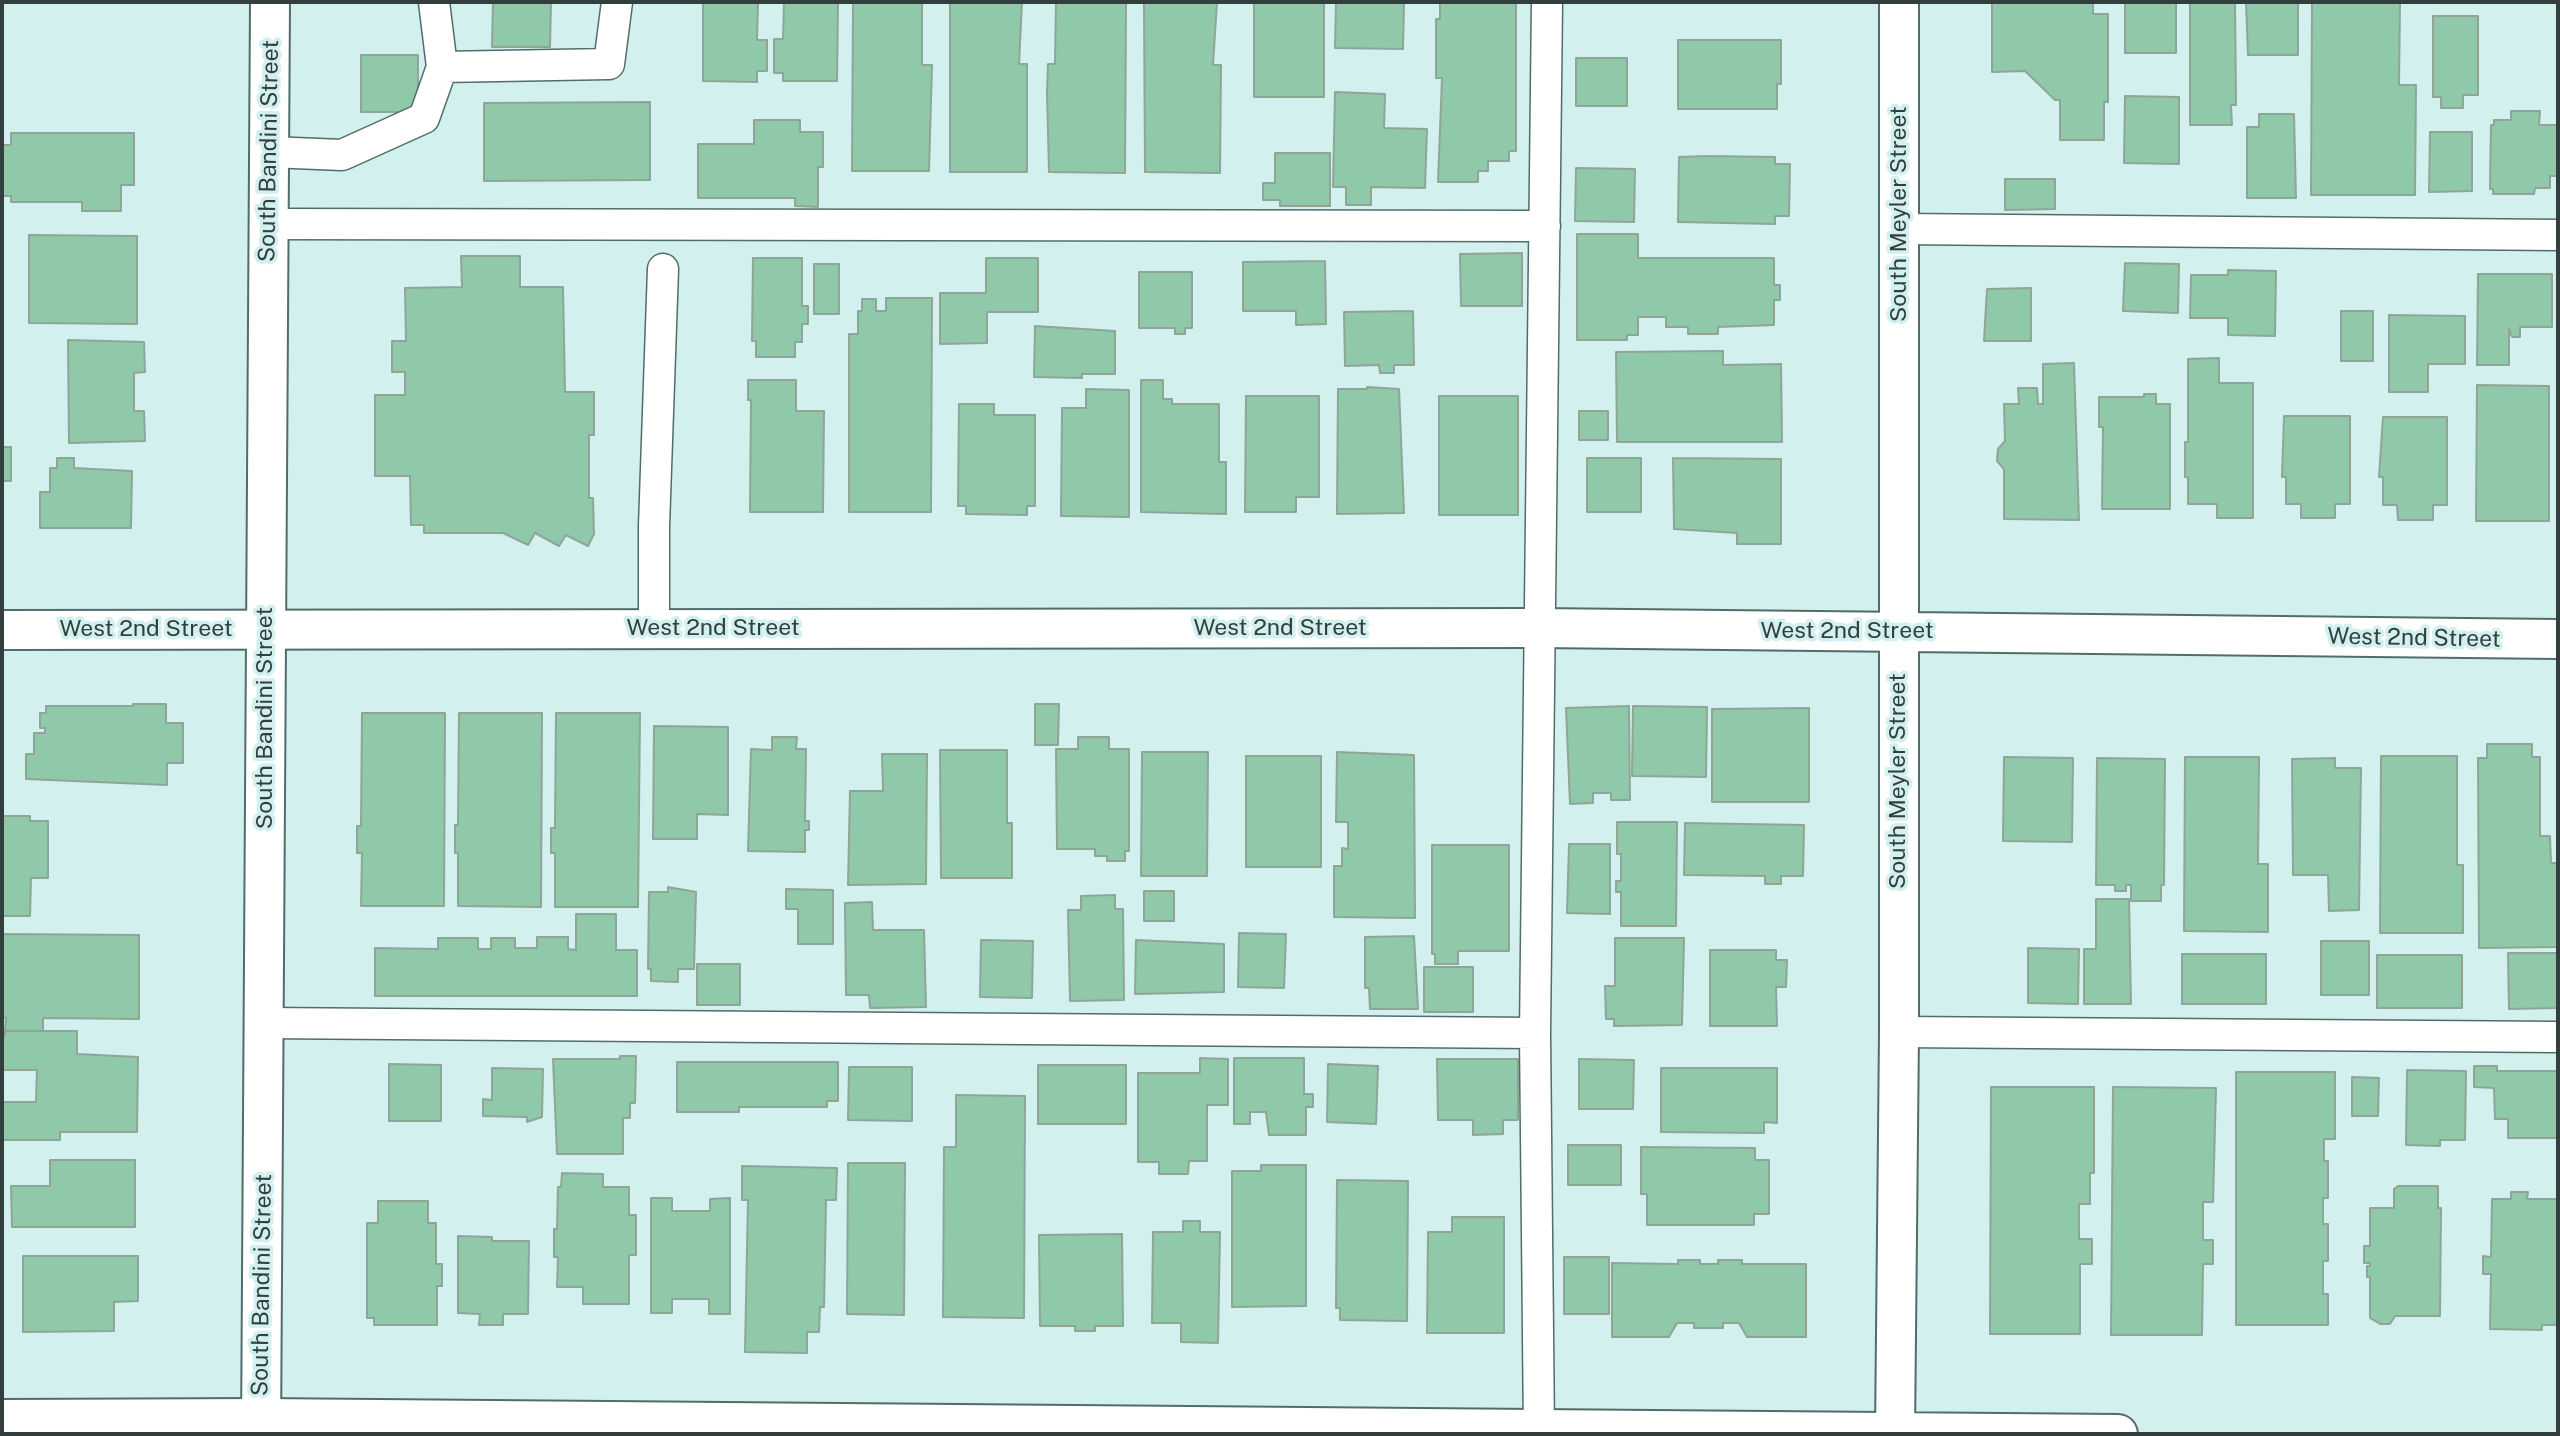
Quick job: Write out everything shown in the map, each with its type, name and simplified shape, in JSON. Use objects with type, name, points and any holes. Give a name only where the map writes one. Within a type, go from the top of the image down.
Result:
[{"type":"street","name":"South Bandini Street","points":[[261,1426],[270,2]]},
{"type":"street","name":"South Meyler Street","points":[[1895,1433],[1899,1032],[1899,2]]},
{"type":"street","name":"West 2nd Street","points":[[2,630],[1539,628],[2558,639]]},
{"type":"street","points":[[2,1419],[261,1426],[2118,1434]]},
{"type":"lane","points":[[270,152],[342,155],[424,118],[442,67],[434,2]]},
{"type":"lane","points":[[442,67],[609,64],[617,2]]},
{"type":"lane","points":[[1539,1433],[1535,1033],[1547,2]]},
{"type":"lane","points":[[267,224],[1545,226]]},
{"type":"lane","points":[[1900,229],[2558,235]]},
{"type":"lane","points":[[654,628],[654,526],[663,269]]},
{"type":"lane","points":[[264,1023],[1535,1033]]},
{"type":"lane","points":[[1899,1032],[2558,1037]]},
{"type":"building","points":[[493,2],[551,2],[550,47],[492,47]]},
{"type":"building","points":[[703,2],[758,2],[757,40],[767,40],[767,71],[757,71],[757,82],[703,81]]},
{"type":"building","points":[[784,2],[838,2],[837,81],[783,81],[783,73],[774,73],[774,39],[783,39]]},
{"type":"building","points":[[853,2],[922,2],[922,65],[932,65],[929,171],[852,171]]},
{"type":"building","points":[[950,2],[1022,2],[1019,64],[1027,64],[1027,172],[950,172]]},
{"type":"building","points":[[1056,2],[1126,2],[1125,173],[1049,172],[1048,64],[1055,64]]},
{"type":"building","points":[[1144,2],[1217,2],[1213,65],[1221,65],[1220,173],[1145,172]]},
{"type":"building","points":[[1254,2],[1324,2],[1324,97],[1254,97]]},
{"type":"building","points":[[1336,2],[1404,2],[1403,49],[1335,48]]},
{"type":"building","points":[[1440,2],[1516,2],[1516,151],[1509,151],[1509,161],[1488,161],[1488,171],[1478,171],[1478,182],[1438,182],[1442,78],[1436,78],[1436,19],[1440,19]]},
{"type":"building","points":[[1992,2],[2093,2],[2093,14],[2108,14],[2108,102],[2104,102],[2104,140],[2060,140],[2060,100],[2055,100],[2025,71],[1992,72]]},
{"type":"building","points":[[2125,2],[2176,2],[2176,53],[2125,53]]},
{"type":"building","points":[[2190,2],[2235,2],[2236,105],[2231,105],[2232,125],[2190,125]]},
{"type":"building","points":[[2246,2],[2298,2],[2298,55],[2248,55]]},
{"type":"building","points":[[2312,2],[2400,2],[2399,85],[2416,85],[2415,195],[2311,195]]},
{"type":"building","points":[[2433,16],[2478,16],[2478,95],[2463,95],[2463,108],[2441,108],[2441,97],[2433,97]]},
{"type":"building","points":[[1678,40],[1781,40],[1781,84],[1777,84],[1777,109],[1678,109]]},
{"type":"building","points":[[361,55],[418,55],[418,112],[361,112]]},
{"type":"building","points":[[1576,58],[1627,58],[1627,106],[1576,106]]},
{"type":"building","points":[[1335,92],[1385,94],[1384,128],[1427,129],[1425,188],[1371,187],[1371,205],[1346,205],[1346,187],[1333,187]]},
{"type":"building","points":[[2125,96],[2179,97],[2179,164],[2124,163]]},
{"type":"building","points":[[650,102],[650,180],[484,181],[484,103]]},
{"type":"building","points":[[2511,111],[2540,111],[2539,125],[2558,125],[2558,176],[2550,176],[2550,188],[2535,188],[2534,194],[2493,194],[2493,189],[2490,189],[2491,125],[2494,125],[2494,120],[2511,120]]},
{"type":"building","points":[[2259,114],[2294,114],[2296,198],[2247,198],[2247,127],[2259,127]]},
{"type":"building","points":[[754,120],[800,120],[800,132],[823,132],[823,167],[818,167],[818,207],[795,206],[795,198],[698,198],[698,144],[754,144]]},
{"type":"building","points":[[2430,132],[2472,132],[2472,191],[2429,192]]},
{"type":"building","points":[[11,133],[134,133],[134,185],[121,185],[121,211],[82,211],[82,202],[11,202],[11,196],[2,196],[2,145],[11,145]]},
{"type":"building","points":[[1275,153],[1330,153],[1330,206],[1280,206],[1280,200],[1263,200],[1263,183],[1275,183]]},
{"type":"building","points":[[1679,157],[1775,157],[1775,164],[1790,164],[1789,216],[1775,216],[1775,224],[1678,222]]},
{"type":"building","points":[[1576,168],[1635,169],[1634,222],[1575,221]]},
{"type":"building","points":[[2005,179],[2055,179],[2055,209],[2005,210]]},
{"type":"building","points":[[1577,234],[1638,234],[1638,258],[1774,258],[1774,285],[1780,285],[1780,300],[1774,300],[1774,325],[1718,327],[1718,334],[1688,334],[1688,327],[1666,327],[1666,317],[1638,317],[1638,335],[1627,335],[1627,340],[1577,340]]},
{"type":"building","points":[[29,235],[137,236],[137,324],[29,323]]},
{"type":"building","points":[[1522,253],[1522,306],[1461,306],[1460,254]]},
{"type":"building","points":[[461,256],[520,256],[520,287],[563,287],[565,392],[594,392],[594,435],[589,435],[589,498],[593,498],[594,534],[588,546],[566,535],[559,546],[535,533],[528,545],[503,533],[424,533],[424,525],[411,525],[410,476],[375,476],[375,395],[405,395],[405,372],[392,372],[392,341],[406,341],[405,288],[462,287]]},
{"type":"building","points":[[753,258],[802,258],[802,306],[808,306],[808,324],[802,324],[802,342],[795,342],[795,357],[756,357],[756,341],[752,341]]},
{"type":"building","points":[[986,258],[1038,258],[1038,312],[987,312],[987,343],[940,344],[940,293],[986,293]]},
{"type":"building","points":[[1325,261],[1326,324],[1296,325],[1296,311],[1243,311],[1243,262]]},
{"type":"building","points":[[2125,263],[2179,264],[2178,313],[2123,311]]},
{"type":"building","points":[[814,264],[839,264],[839,314],[814,314]]},
{"type":"building","points":[[2228,270],[2276,271],[2275,336],[2228,335],[2228,318],[2190,318],[2191,275],[2228,275]]},
{"type":"building","points":[[1139,272],[1192,272],[1192,328],[1185,328],[1185,334],[1175,334],[1175,328],[1139,328]]},
{"type":"building","points":[[2478,274],[2552,274],[2552,327],[2520,327],[2520,337],[2512,337],[2509,328],[2509,365],[2477,365]]},
{"type":"building","points":[[2031,288],[2031,341],[1984,341],[1987,289]]},
{"type":"building","points":[[886,298],[932,298],[931,512],[849,512],[849,334],[858,334],[858,311],[862,311],[862,299],[876,299],[876,311],[886,311]]},
{"type":"building","points":[[1413,311],[1414,365],[1394,365],[1394,373],[1380,373],[1379,365],[1345,366],[1344,312]]},
{"type":"building","points":[[2341,311],[2373,311],[2373,361],[2341,361]]},
{"type":"building","points":[[2389,315],[2465,316],[2465,364],[2428,364],[2428,392],[2389,392]]},
{"type":"building","points":[[1035,326],[1115,331],[1115,374],[1082,374],[1082,378],[1034,377]]},
{"type":"building","points":[[68,340],[144,342],[145,372],[134,373],[134,411],[144,411],[145,441],[69,443]]},
{"type":"building","points":[[1723,351],[1723,365],[1781,364],[1782,442],[1617,442],[1616,352]]},
{"type":"building","points":[[2219,358],[2219,383],[2253,383],[2253,518],[2217,518],[2217,504],[2188,504],[2185,442],[2188,442],[2188,359]]},
{"type":"building","points":[[2074,363],[2079,520],[2004,519],[2004,469],[1997,461],[1998,449],[2005,441],[2004,404],[2019,404],[2018,388],[2037,388],[2038,404],[2043,404],[2043,364]]},
{"type":"building","points":[[748,380],[796,380],[796,411],[824,411],[823,512],[750,512],[751,400],[748,400]]},
{"type":"building","points":[[1141,380],[1163,380],[1163,399],[1172,399],[1172,404],[1219,404],[1219,462],[1226,462],[1226,514],[1141,512]]},
{"type":"building","points":[[2477,385],[2549,386],[2549,521],[2476,521]]},
{"type":"building","points":[[1086,389],[1129,390],[1129,517],[1061,516],[1062,408],[1086,408]]},
{"type":"building","points":[[1338,389],[1399,389],[1404,513],[1337,514]]},
{"type":"building","points":[[2144,394],[2156,394],[2156,404],[2170,404],[2170,509],[2102,509],[2103,427],[2099,427],[2099,397],[2144,397]]},
{"type":"building","points":[[1246,396],[1319,396],[1319,497],[1296,497],[1296,512],[1245,512]]},
{"type":"building","points":[[1439,396],[1518,396],[1518,515],[1439,515]]},
{"type":"building","points":[[959,404],[994,404],[994,415],[1035,415],[1035,506],[1027,506],[1027,515],[966,514],[966,506],[958,506]]},
{"type":"building","points":[[1579,411],[1608,411],[1608,440],[1579,440]]},
{"type":"building","points":[[2284,416],[2350,416],[2350,504],[2335,504],[2335,518],[2301,518],[2301,504],[2286,504],[2286,477],[2282,477]]},
{"type":"building","points":[[2383,417],[2447,417],[2447,505],[2433,505],[2433,520],[2398,520],[2397,505],[2383,505],[2383,477],[2379,477]]},
{"type":"building","points":[[2,447],[11,447],[11,481],[2,481]]},
{"type":"building","points":[[57,458],[74,458],[74,468],[132,471],[131,528],[40,528],[40,492],[50,492],[50,468],[57,468]]},
{"type":"building","points":[[1587,458],[1641,458],[1641,512],[1587,512]]},
{"type":"building","points":[[1673,458],[1781,459],[1781,544],[1737,544],[1737,533],[1674,529]]},
{"type":"building","points":[[166,704],[166,723],[183,723],[183,763],[167,763],[167,785],[26,779],[26,754],[34,754],[34,733],[45,733],[45,728],[40,728],[40,713],[46,713],[46,706]]},
{"type":"building","points":[[1035,704],[1059,704],[1058,745],[1035,745]]},
{"type":"building","points":[[1629,706],[1630,800],[1611,800],[1611,793],[1593,793],[1593,803],[1570,804],[1566,708]]},
{"type":"building","points":[[1633,706],[1707,707],[1706,777],[1632,776]]},
{"type":"building","points":[[1809,708],[1809,802],[1712,802],[1712,709]]},
{"type":"building","points":[[362,713],[445,713],[444,906],[361,906],[362,853],[357,853],[357,826],[361,826]]},
{"type":"building","points":[[459,713],[542,713],[541,907],[458,906],[455,825],[458,825]]},
{"type":"building","points":[[556,713],[640,713],[638,907],[555,907],[555,853],[551,853],[551,828],[555,828]]},
{"type":"building","points":[[654,726],[728,727],[728,815],[697,814],[697,839],[653,839]]},
{"type":"building","points":[[772,737],[797,737],[796,749],[806,749],[805,821],[809,821],[809,830],[805,830],[805,852],[748,851],[751,749],[772,750]]},
{"type":"building","points":[[1078,737],[1109,737],[1109,749],[1129,749],[1129,851],[1125,851],[1125,861],[1107,861],[1107,856],[1095,856],[1095,849],[1057,849],[1056,749],[1078,749]]},
{"type":"building","points":[[2487,744],[2532,744],[2532,757],[2540,757],[2540,836],[2550,836],[2551,863],[2558,863],[2557,947],[2479,948],[2478,758],[2487,758]]},
{"type":"building","points":[[940,750],[1007,750],[1007,823],[1012,823],[1012,878],[941,878]]},
{"type":"building","points":[[1142,752],[1208,752],[1207,876],[1141,876]]},
{"type":"building","points":[[1337,752],[1414,755],[1415,918],[1334,917],[1334,866],[1342,866],[1342,848],[1348,849],[1348,822],[1336,822]]},
{"type":"building","points":[[882,754],[927,754],[926,884],[848,885],[850,791],[883,791]]},
{"type":"building","points":[[1246,756],[1321,756],[1321,867],[1246,867]]},
{"type":"building","points":[[2381,756],[2457,756],[2457,865],[2463,865],[2463,933],[2380,933]]},
{"type":"building","points":[[2004,757],[2073,758],[2072,842],[2003,841]]},
{"type":"building","points":[[2185,757],[2259,757],[2258,864],[2268,864],[2268,932],[2184,931]]},
{"type":"building","points":[[2097,758],[2165,759],[2164,885],[2161,885],[2161,901],[2131,901],[2131,885],[2126,885],[2126,891],[2115,891],[2115,885],[2096,885]]},
{"type":"building","points":[[2335,758],[2335,768],[2361,768],[2359,910],[2329,911],[2328,875],[2293,875],[2292,759]]},
{"type":"building","points":[[2,816],[30,816],[30,821],[48,821],[48,878],[31,878],[30,916],[2,916]]},
{"type":"building","points":[[1617,822],[1677,822],[1676,926],[1621,926],[1621,892],[1616,892],[1616,881],[1621,881],[1621,854],[1617,854]]},
{"type":"building","points":[[1685,823],[1804,825],[1803,876],[1781,876],[1781,884],[1765,884],[1765,876],[1684,875]]},
{"type":"building","points":[[1569,844],[1610,844],[1610,914],[1567,913]]},
{"type":"building","points":[[1432,845],[1509,845],[1509,951],[1458,951],[1458,964],[1435,964],[1435,954],[1432,954]]},
{"type":"building","points":[[668,887],[696,892],[694,969],[678,969],[678,982],[651,981],[651,969],[648,969],[649,892],[668,892]]},
{"type":"building","points":[[786,889],[833,890],[833,944],[798,944],[798,909],[786,909]]},
{"type":"building","points":[[1144,891],[1174,891],[1174,921],[1144,921]]},
{"type":"building","points":[[1115,895],[1115,909],[1123,909],[1124,1000],[1070,1001],[1068,910],[1081,910],[1081,896]]},
{"type":"building","points":[[2096,899],[2129,899],[2131,1004],[2084,1004],[2084,949],[2096,949]]},
{"type":"building","points":[[872,902],[873,930],[924,930],[926,1007],[870,1008],[869,995],[846,995],[845,903]]},
{"type":"building","points":[[576,914],[616,914],[616,950],[637,950],[637,996],[375,996],[375,948],[438,949],[438,938],[478,938],[478,949],[491,949],[491,938],[515,938],[515,948],[537,948],[537,937],[568,937],[568,949],[576,950]]},
{"type":"building","points":[[1239,933],[1286,934],[1284,988],[1238,987]]},
{"type":"building","points":[[2,934],[139,935],[139,1019],[43,1018],[43,1031],[5,1031],[6,1018],[2,1017]]},
{"type":"building","points":[[1414,936],[1418,1009],[1370,1009],[1369,988],[1365,988],[1365,937]]},
{"type":"building","points":[[1615,938],[1684,938],[1682,1025],[1614,1026],[1614,1019],[1606,1019],[1605,986],[1615,986]]},
{"type":"building","points":[[981,940],[1033,941],[1032,998],[980,997]]},
{"type":"building","points":[[1136,940],[1224,944],[1224,992],[1135,994]]},
{"type":"building","points":[[2321,941],[2369,941],[2369,995],[2321,995]]},
{"type":"building","points":[[2028,948],[2079,949],[2078,1004],[2028,1003]]},
{"type":"building","points":[[1710,950],[1776,950],[1776,960],[1787,960],[1786,987],[1776,987],[1777,1026],[1710,1026]]},
{"type":"building","points":[[2508,953],[2558,953],[2558,1008],[2509,1009]]},
{"type":"building","points":[[2182,954],[2266,954],[2266,1004],[2182,1004]]},
{"type":"building","points":[[2377,955],[2462,955],[2462,1008],[2377,1008]]},
{"type":"building","points":[[697,964],[740,964],[740,1005],[697,1005]]},
{"type":"building","points":[[1424,967],[1473,967],[1473,1012],[1424,1012]]},
{"type":"building","points":[[5,1031],[77,1031],[77,1054],[138,1057],[137,1132],[60,1132],[60,1140],[2,1140],[2,1102],[36,1102],[37,1070],[2,1070],[2,1036],[5,1036]]},
{"type":"building","points":[[620,1056],[636,1056],[635,1103],[630,1103],[630,1118],[623,1118],[623,1154],[557,1154],[553,1059],[620,1059]]},
{"type":"building","points":[[1200,1058],[1228,1059],[1228,1105],[1207,1105],[1207,1161],[1189,1161],[1188,1174],[1159,1174],[1159,1162],[1138,1162],[1138,1073],[1200,1073]]},
{"type":"building","points":[[1234,1058],[1304,1058],[1304,1094],[1313,1094],[1313,1107],[1306,1107],[1306,1135],[1269,1135],[1266,1112],[1250,1112],[1250,1124],[1234,1124]]},
{"type":"building","points":[[1437,1059],[1518,1059],[1518,1120],[1503,1120],[1503,1134],[1473,1135],[1473,1120],[1438,1120]]},
{"type":"building","points":[[1579,1059],[1634,1060],[1633,1109],[1579,1109]]},
{"type":"building","points":[[677,1062],[838,1062],[838,1101],[827,1101],[827,1107],[739,1107],[739,1112],[677,1112]]},
{"type":"building","points":[[389,1064],[441,1065],[441,1121],[389,1121]]},
{"type":"building","points":[[1328,1064],[1378,1066],[1376,1124],[1327,1122]]},
{"type":"building","points":[[1038,1065],[1126,1065],[1126,1124],[1038,1124]]},
{"type":"building","points":[[2474,1066],[2497,1066],[2497,1071],[2558,1071],[2558,1138],[2508,1138],[2508,1119],[2495,1119],[2494,1088],[2474,1087]]},
{"type":"building","points":[[849,1067],[912,1067],[912,1121],[848,1120]]},
{"type":"building","points":[[492,1068],[543,1069],[542,1117],[527,1122],[527,1117],[483,1116],[483,1099],[492,1100]]},
{"type":"building","points":[[1661,1068],[1777,1068],[1777,1123],[1764,1122],[1764,1133],[1661,1132]]},
{"type":"building","points":[[2407,1070],[2466,1071],[2465,1140],[2440,1140],[2440,1146],[2406,1145]]},
{"type":"building","points":[[2236,1072],[2335,1072],[2335,1139],[2324,1139],[2324,1161],[2328,1161],[2328,1198],[2323,1198],[2323,1224],[2328,1224],[2328,1261],[2323,1261],[2323,1294],[2328,1294],[2328,1325],[2236,1325]]},
{"type":"building","points":[[2352,1077],[2379,1078],[2378,1116],[2352,1116]]},
{"type":"building","points":[[1991,1087],[2094,1087],[2094,1173],[2090,1173],[2090,1204],[2079,1204],[2079,1239],[2092,1239],[2092,1264],[2080,1264],[2080,1334],[1990,1334]]},
{"type":"building","points":[[2113,1087],[2216,1088],[2213,1202],[2203,1202],[2203,1240],[2213,1240],[2213,1264],[2203,1264],[2202,1335],[2111,1335]]},
{"type":"building","points":[[956,1095],[1025,1096],[1024,1318],[943,1317],[944,1147],[956,1147]]},
{"type":"building","points":[[1568,1145],[1621,1145],[1621,1185],[1568,1185]]},
{"type":"building","points":[[1641,1147],[1755,1148],[1755,1160],[1769,1160],[1769,1214],[1754,1214],[1754,1225],[1647,1225],[1647,1194],[1641,1194]]},
{"type":"building","points":[[50,1160],[135,1160],[135,1227],[12,1227],[11,1186],[50,1186]]},
{"type":"building","points":[[848,1163],[905,1163],[904,1315],[847,1314]]},
{"type":"building","points":[[1261,1165],[1306,1165],[1306,1306],[1232,1307],[1232,1171],[1261,1171]]},
{"type":"building","points":[[742,1166],[837,1168],[836,1200],[826,1200],[824,1307],[820,1307],[819,1332],[807,1332],[807,1353],[745,1352],[748,1200],[742,1200]]},
{"type":"building","points":[[562,1173],[603,1174],[603,1187],[629,1187],[629,1215],[636,1215],[636,1255],[629,1255],[629,1304],[583,1304],[583,1287],[557,1287],[558,1257],[554,1257],[554,1229],[557,1229],[558,1187],[561,1187]]},
{"type":"building","points":[[1337,1180],[1408,1181],[1407,1321],[1340,1320],[1340,1308],[1336,1308]]},
{"type":"building","points":[[2398,1186],[2438,1186],[2438,1208],[2441,1208],[2440,1316],[2395,1316],[2390,1324],[2380,1324],[2370,1318],[2370,1277],[2367,1277],[2367,1266],[2370,1266],[2370,1263],[2364,1263],[2364,1246],[2370,1246],[2370,1208],[2394,1208],[2394,1189]]},
{"type":"building","points":[[2511,1192],[2528,1192],[2527,1199],[2558,1199],[2558,1325],[2542,1325],[2542,1330],[2490,1329],[2491,1274],[2483,1274],[2483,1256],[2491,1257],[2492,1199],[2511,1199]]},
{"type":"building","points":[[651,1198],[672,1198],[672,1211],[710,1211],[710,1199],[730,1198],[730,1314],[709,1314],[709,1299],[672,1299],[672,1313],[651,1313]]},
{"type":"building","points":[[378,1201],[428,1201],[428,1223],[436,1223],[436,1264],[442,1264],[442,1286],[437,1286],[437,1325],[374,1325],[374,1318],[367,1318],[367,1223],[378,1223]]},
{"type":"building","points":[[1452,1217],[1504,1217],[1504,1333],[1427,1333],[1428,1232],[1452,1232]]},
{"type":"building","points":[[1183,1221],[1200,1221],[1200,1232],[1220,1232],[1218,1343],[1181,1342],[1181,1323],[1152,1323],[1153,1232],[1183,1232]]},
{"type":"building","points":[[1122,1234],[1123,1326],[1095,1326],[1095,1331],[1075,1331],[1075,1326],[1040,1326],[1039,1235]]},
{"type":"building","points":[[458,1236],[492,1237],[492,1241],[529,1241],[528,1314],[503,1314],[503,1325],[479,1325],[480,1314],[458,1313]]},
{"type":"building","points":[[23,1256],[138,1256],[138,1301],[114,1302],[114,1331],[23,1332]]},
{"type":"building","points":[[1564,1257],[1609,1257],[1609,1314],[1564,1314]]},
{"type":"building","points":[[1678,1260],[1700,1260],[1700,1264],[1718,1264],[1718,1260],[1742,1260],[1742,1264],[1806,1264],[1806,1337],[1747,1337],[1739,1323],[1723,1323],[1723,1328],[1694,1328],[1694,1323],[1677,1323],[1669,1337],[1612,1337],[1612,1263],[1678,1264]]}]
